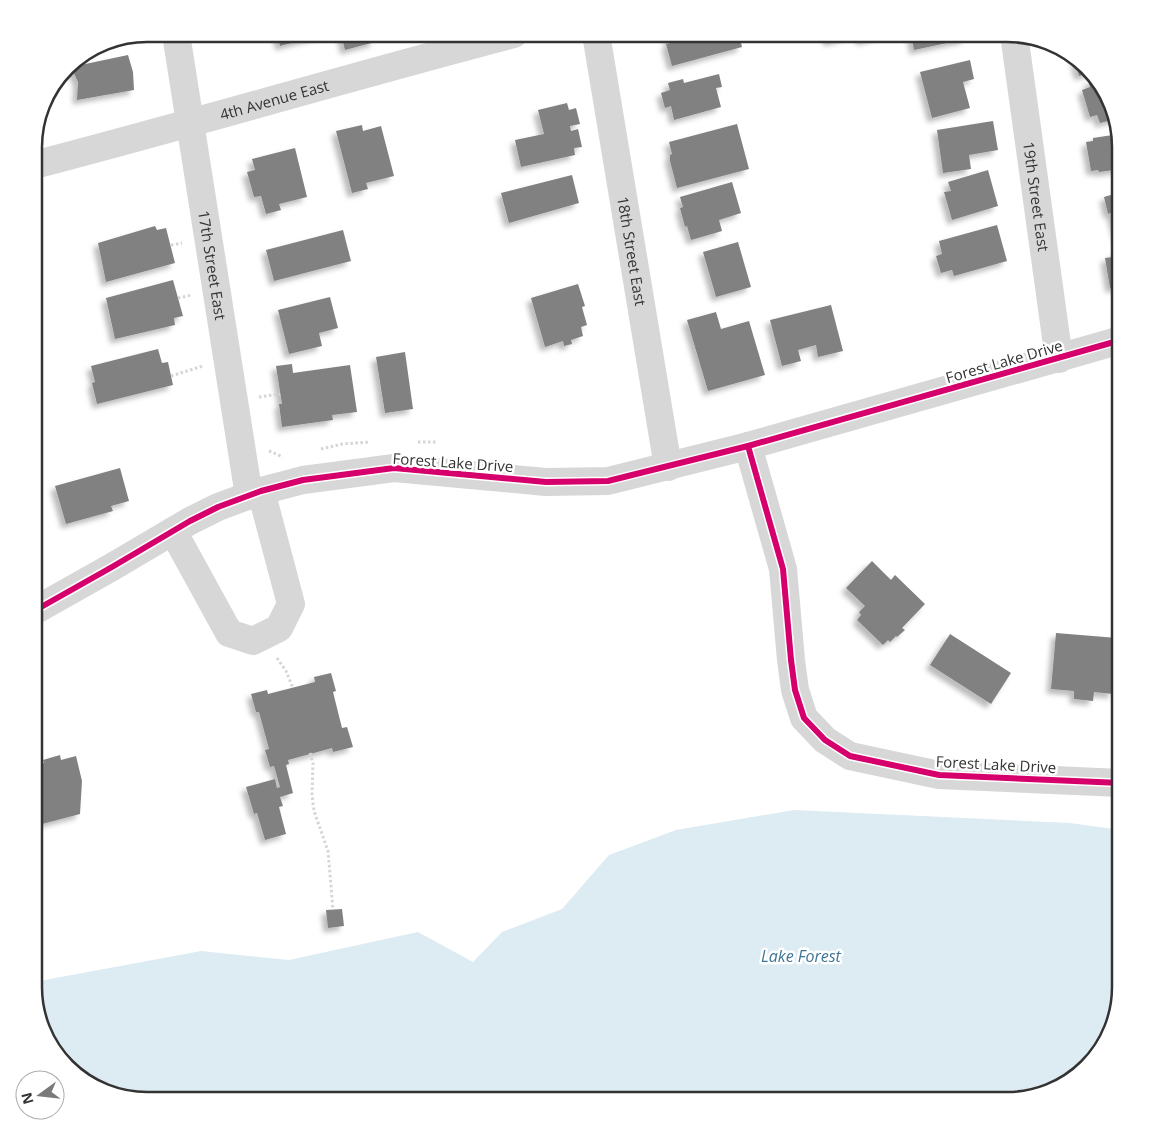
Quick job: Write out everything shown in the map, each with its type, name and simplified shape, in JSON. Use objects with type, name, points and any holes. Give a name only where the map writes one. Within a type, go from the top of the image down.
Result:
[{"type":"street","name":"17th Street East","points":[[177,43],[255,494],[291,604],[279,628],[260,638]]},
{"type":"street","name":"4th Avenue East","points":[[43,163],[190,124],[387,67],[479,43]]},
{"type":"street","name":"18th Street East","points":[[597,43],[668,467]]},
{"type":"street","name":"19th Street East","points":[[1015,43],[1059,359]]},
{"type":"street","name":"Forest Lake Drive","points":[[42,606],[218,507],[303,480],[394,468],[546,482],[608,481],[748,446],[1112,343]]},
{"type":"street","name":"Forest Lake Drive","points":[[748,446],[784,569],[795,690],[804,718],[825,740],[850,756],[939,775],[1112,783]]},
{"type":"street","points":[[173,531],[229,633],[253,641],[260,638]]},
{"type":"path","points":[[170,245],[188,241]]},
{"type":"path","points":[[178,298],[195,294]]},
{"type":"path","points":[[171,376],[205,366]]},
{"type":"path","points":[[317,450],[342,444],[371,442]]},
{"type":"path","points":[[409,442],[438,442]]},
{"type":"path","points":[[266,447],[269,451],[285,457]]},
{"type":"path","points":[[260,638],[286,671],[293,688]]},
{"type":"path","points":[[310,753],[313,762],[312,795],[314,811],[328,851],[333,910]]},
{"type":"water","name":"Lake Forest","points":[[794,810],[1070,823],[1112,829],[1112,1001],[1105,1028],[1091,1051],[1071,1071],[1048,1085],[1021,1092],[134,1092],[107,1085],[84,1071],[73,1062],[60,1046],[50,1028],[45,1008],[42,981],[201,951],[289,960],[418,932],[473,962],[502,932],[562,909],[609,855],[676,830]]},
{"type":"building","points":[[279,43],[292,43],[280,46]]},
{"type":"building","points":[[343,43],[371,43],[345,50]]},
{"type":"building","points":[[741,43],[742,47],[672,66],[666,44]]},
{"type":"building","points":[[913,43],[947,43],[914,50]]},
{"type":"building","points":[[128,55],[133,72],[134,90],[77,100],[78,82],[74,73],[84,64]]},
{"type":"building","points":[[970,60],[974,79],[963,82],[970,108],[932,118],[920,72]]},
{"type":"building","points":[[1077,69],[1083,75],[1079,76]]},
{"type":"building","points":[[719,74],[722,87],[716,88],[721,107],[674,120],[671,106],[665,108],[661,93],[670,90],[668,83],[683,79],[684,83]]},
{"type":"building","points":[[1088,81],[1105,107],[1109,121],[1100,123],[1097,115],[1090,117],[1082,90],[1090,87]]},
{"type":"building","points":[[567,103],[569,110],[576,108],[580,124],[570,126],[571,131],[578,129],[582,147],[574,148],[575,155],[521,167],[515,140],[544,134],[538,110]]},
{"type":"building","points":[[993,121],[998,150],[969,155],[971,169],[943,173],[937,130]]},
{"type":"building","points":[[737,124],[749,169],[677,188],[670,161],[670,155],[672,154],[669,142]]},
{"type":"building","points":[[362,125],[363,131],[381,126],[394,176],[366,183],[368,189],[352,193],[336,131]]},
{"type":"building","points":[[1112,135],[1112,170],[1091,171],[1086,142],[1093,141],[1093,138]]},
{"type":"building","points":[[295,148],[307,197],[279,204],[281,210],[266,214],[261,196],[254,197],[247,172],[255,170],[252,159]]},
{"type":"building","points":[[988,170],[998,206],[952,220],[944,192],[951,191],[948,182]]},
{"type":"building","points":[[572,175],[579,203],[509,223],[501,193]]},
{"type":"building","points":[[732,182],[741,213],[719,220],[722,231],[691,240],[680,208],[683,207],[680,197]]},
{"type":"building","points":[[1112,195],[1112,217],[1111,213],[1108,214],[1104,197]]},
{"type":"building","points":[[997,225],[1007,261],[954,276],[952,270],[941,273],[936,256],[942,254],[939,241]]},
{"type":"building","points":[[155,226],[157,230],[166,228],[175,263],[106,282],[98,243]]},
{"type":"building","points":[[343,230],[351,261],[274,281],[266,250]]},
{"type":"building","points":[[738,242],[751,287],[716,297],[703,252]]},
{"type":"building","points":[[1112,257],[1112,288],[1110,288],[1105,258]]},
{"type":"building","points":[[173,280],[183,316],[174,318],[175,325],[115,339],[106,298]]},
{"type":"building","points":[[578,284],[585,306],[582,307],[587,325],[581,327],[583,336],[571,340],[572,344],[564,346],[563,341],[545,347],[531,298]]},
{"type":"building","points":[[330,297],[338,328],[319,333],[322,346],[289,354],[278,310]]},
{"type":"building","points":[[831,305],[843,351],[818,357],[816,345],[798,350],[801,361],[782,366],[770,320]]},
{"type":"building","points":[[716,312],[721,329],[749,321],[765,375],[708,391],[687,320]]},
{"type":"building","points":[[158,349],[162,363],[168,362],[173,385],[97,404],[92,383],[95,382],[91,366]]},
{"type":"building","points":[[405,352],[413,409],[385,413],[376,357]]},
{"type":"building","points":[[292,364],[293,373],[350,365],[357,412],[332,415],[333,420],[282,427],[279,404],[282,404],[276,366]]},
{"type":"building","points":[[120,468],[129,501],[111,506],[113,511],[66,524],[55,486]]},
{"type":"building","points":[[872,561],[891,580],[895,575],[925,604],[902,628],[905,630],[883,645],[857,620],[861,615],[859,612],[865,606],[846,588]]},
{"type":"building","points":[[1056,633],[1112,638],[1112,694],[1094,692],[1093,701],[1074,699],[1074,691],[1051,689]]},
{"type":"building","points":[[950,634],[1011,673],[991,704],[930,665]]},
{"type":"building","points":[[331,673],[336,691],[333,692],[342,728],[347,727],[353,747],[333,752],[332,748],[288,760],[289,764],[286,765],[293,793],[280,797],[283,806],[279,807],[286,834],[265,840],[257,813],[254,814],[246,787],[275,779],[277,788],[280,787],[274,766],[270,767],[265,750],[269,749],[259,712],[256,712],[251,694],[267,690],[268,694],[315,682],[314,677]]},
{"type":"building","points":[[60,755],[61,760],[76,756],[82,781],[80,814],[42,824],[43,760]]},
{"type":"building","points":[[342,909],[344,926],[328,928],[326,910]]},
{"type":"cycle path","points":[[42,606],[190,521],[218,507],[261,491],[303,480],[394,468],[546,482],[608,481],[748,446],[1112,343]]},
{"type":"cycle path","points":[[748,446],[783,569],[795,690],[804,718],[825,740],[850,756],[939,775],[1112,783]]}]
